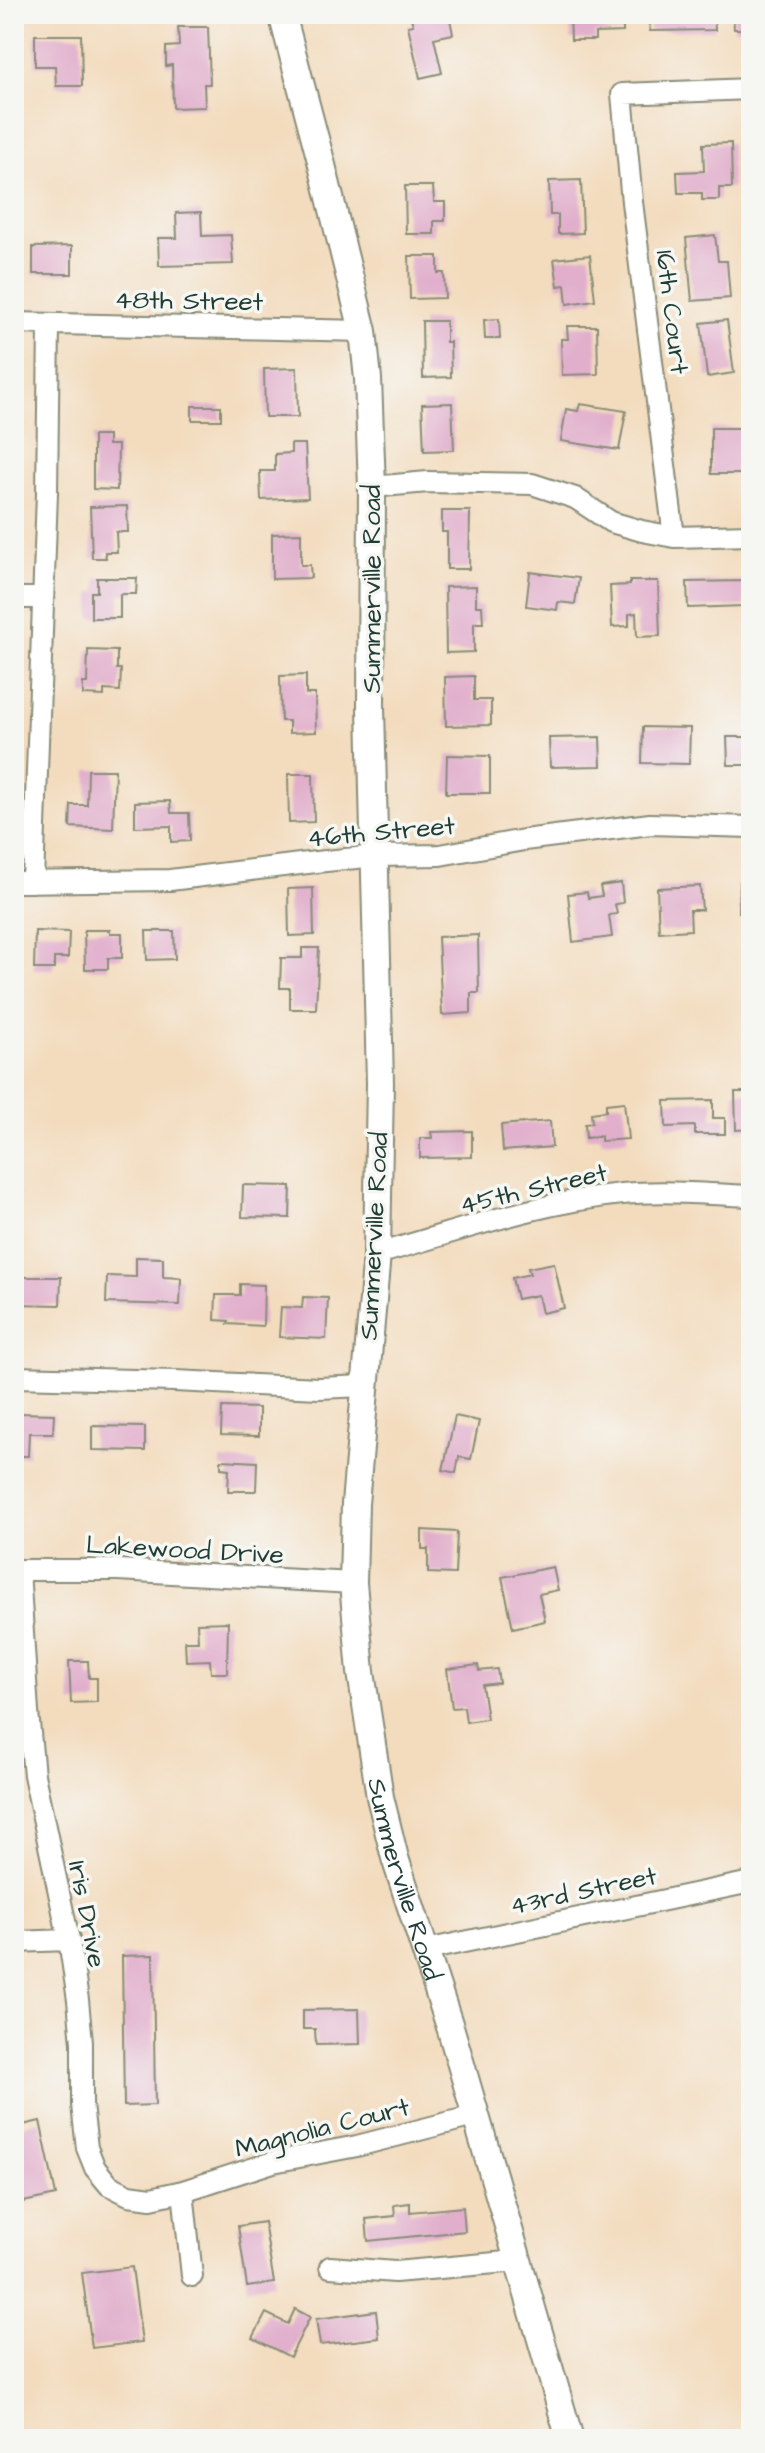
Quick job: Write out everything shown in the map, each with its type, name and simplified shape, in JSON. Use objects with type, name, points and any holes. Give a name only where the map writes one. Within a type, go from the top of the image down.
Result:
[{"type":"main road","name":"Summerville Road","points":[[282,14],[363,331],[368,379],[372,487],[371,707],[380,1083],[377,1254],[355,1504],[353,1583],[361,1672],[380,1797],[395,1858],[426,1950],[570,2439]]},
{"type":"street","name":"16th Court","points":[[674,537],[632,202],[622,94],[751,89]]},
{"type":"street","name":"48th Street","points":[[14,323],[363,331]]},
{"type":"street","points":[[24,882],[43,598],[49,324]]},
{"type":"street","points":[[372,487],[428,482],[532,484],[575,498],[611,522],[642,531],[674,537],[751,535]]},
{"type":"street","points":[[14,598],[43,598]]},
{"type":"street","name":"46th Street","points":[[24,882],[170,880],[376,856],[440,855],[524,840],[650,824],[751,827]]},
{"type":"street","name":"45th Street","points":[[377,1254],[561,1204],[623,1194],[751,1196]]},
{"type":"street","points":[[14,1377],[319,1388],[364,1386]]},
{"type":"street","name":"Lakewood Drive","points":[[17,1570],[118,1570],[353,1583]]},
{"type":"street","name":"Iris Drive","points":[[17,1570],[34,1775],[69,1940],[82,2043],[82,2105],[87,2148],[95,2168],[109,2185],[129,2195],[151,2198],[183,2191]]},
{"type":"street","name":"43rd Street","points":[[426,1950],[751,1882]]},
{"type":"street","points":[[14,1942],[69,1940]]},
{"type":"street","name":"Magnolia Court","points":[[183,2191],[273,2162],[357,2146],[474,2116]]},
{"type":"street","points":[[183,2191],[192,2276]]},
{"type":"street","points":[[330,2267],[395,2272],[518,2261]]},
{"type":"building","points":[[410,14],[449,14],[453,34],[434,38],[442,73],[420,78],[408,26],[413,25]]},
{"type":"building","points":[[570,14],[623,14],[623,32],[595,33],[595,40],[571,40]]},
{"type":"building","points":[[649,14],[714,14],[715,30],[650,31]]},
{"type":"building","points":[[733,14],[751,14],[751,29],[734,29]]},
{"type":"building","points":[[178,27],[208,27],[210,84],[204,84],[205,107],[173,108],[172,65],[166,66],[166,47],[179,46]]},
{"type":"building","points":[[35,35],[81,35],[82,86],[56,86],[55,66],[35,66]]},
{"type":"building","points":[[731,143],[732,188],[719,188],[719,200],[702,200],[702,193],[678,193],[677,172],[704,171],[703,144]]},
{"type":"building","points":[[581,180],[583,233],[558,234],[558,215],[550,215],[549,181]]},
{"type":"building","points":[[405,186],[433,186],[434,202],[445,202],[445,221],[434,221],[434,234],[406,234]]},
{"type":"building","points":[[201,212],[202,236],[231,235],[233,264],[159,266],[158,238],[177,238],[176,213]]},
{"type":"building","points":[[715,235],[718,261],[727,261],[730,298],[692,301],[686,238]]},
{"type":"building","points":[[72,246],[72,274],[33,274],[33,247]]},
{"type":"building","points":[[590,255],[595,300],[567,304],[565,285],[558,286],[554,259]]},
{"type":"building","points":[[409,256],[438,256],[438,273],[444,273],[445,298],[410,299]]},
{"type":"building","points":[[499,319],[500,339],[485,339],[484,320]]},
{"type":"building","points":[[727,320],[734,373],[707,377],[701,323]]},
{"type":"building","points":[[422,321],[446,321],[451,377],[423,378]]},
{"type":"building","points":[[567,326],[597,326],[598,374],[562,375],[561,339],[568,339]]},
{"type":"building","points":[[297,368],[298,417],[265,417],[264,369]]},
{"type":"building","points":[[452,403],[454,450],[424,451],[422,404]]},
{"type":"building","points":[[580,404],[626,411],[619,450],[561,441],[566,409],[578,411]]},
{"type":"building","points":[[192,406],[221,406],[221,420],[192,420]]},
{"type":"building","points":[[711,428],[743,428],[743,433],[751,433],[751,474],[711,474]]},
{"type":"building","points":[[93,436],[108,436],[108,445],[118,445],[117,490],[93,489]]},
{"type":"building","points":[[291,444],[305,444],[308,498],[261,500],[260,471],[275,471],[275,454],[291,453]]},
{"type":"building","points":[[127,506],[128,532],[116,532],[117,552],[105,552],[106,558],[92,558],[90,507]]},
{"type":"building","points":[[442,511],[470,511],[469,569],[447,569],[447,532],[442,532]]},
{"type":"building","points":[[301,533],[301,565],[310,565],[311,578],[272,579],[272,534]]},
{"type":"building","points":[[530,572],[579,578],[575,604],[558,602],[557,610],[526,606]]},
{"type":"building","points":[[97,578],[137,578],[136,594],[120,594],[120,618],[91,618],[91,592],[97,592]]},
{"type":"building","points":[[630,581],[658,581],[660,636],[637,637],[636,613],[629,614],[629,626],[612,627],[610,586],[630,585]]},
{"type":"building","points":[[744,581],[744,606],[688,608],[687,582]]},
{"type":"building","points":[[476,586],[476,606],[482,606],[483,623],[474,623],[474,652],[446,653],[445,587]]},
{"type":"building","points":[[88,650],[117,651],[117,669],[121,669],[120,691],[104,690],[104,696],[83,695],[83,683],[87,683]]},
{"type":"building","points":[[306,675],[306,694],[315,694],[316,732],[289,733],[289,721],[281,721],[280,676]]},
{"type":"building","points":[[474,676],[474,700],[491,700],[491,725],[446,726],[445,677]]},
{"type":"building","points":[[643,727],[690,728],[689,764],[642,763]]},
{"type":"building","points":[[600,737],[601,766],[550,767],[549,738]]},
{"type":"building","points":[[727,737],[751,737],[751,765],[728,765]]},
{"type":"building","points":[[447,755],[490,756],[490,793],[446,793]]},
{"type":"building","points":[[88,770],[115,770],[113,829],[70,827],[71,805],[87,805]]},
{"type":"building","points":[[288,774],[313,774],[314,822],[289,823]]},
{"type":"building","points":[[170,801],[171,813],[189,813],[190,841],[171,842],[171,826],[135,827],[135,802]]},
{"type":"building","points":[[740,881],[751,882],[751,913],[739,912]]},
{"type":"building","points":[[621,883],[623,903],[615,904],[617,914],[609,915],[612,937],[573,942],[568,894],[587,892],[588,898],[602,896],[600,886]]},
{"type":"building","points":[[700,886],[702,910],[690,910],[691,930],[659,932],[657,888]]},
{"type":"building","points":[[313,888],[314,935],[289,936],[288,889]]},
{"type":"building","points":[[84,930],[122,933],[122,958],[108,958],[108,969],[85,969]]},
{"type":"building","points":[[35,931],[69,932],[68,958],[54,958],[54,969],[34,969]]},
{"type":"building","points":[[146,931],[174,931],[175,959],[147,960]]},
{"type":"building","points":[[478,935],[479,993],[471,993],[471,1013],[442,1015],[438,937]]},
{"type":"building","points":[[302,948],[319,948],[316,1009],[290,1009],[290,988],[280,988],[281,958],[302,958]]},
{"type":"building","points":[[735,1092],[751,1092],[751,1129],[736,1130]]},
{"type":"building","points":[[713,1100],[713,1118],[725,1118],[725,1134],[695,1134],[695,1126],[666,1127],[665,1101]]},
{"type":"building","points":[[624,1102],[628,1139],[601,1141],[601,1136],[586,1138],[585,1124],[592,1123],[591,1113],[606,1111],[606,1104]]},
{"type":"building","points":[[550,1121],[552,1147],[503,1151],[501,1125]]},
{"type":"building","points":[[472,1131],[472,1157],[420,1158],[420,1138],[432,1138],[431,1132]]},
{"type":"building","points":[[243,1185],[291,1186],[290,1218],[242,1217]]},
{"type":"building","points":[[136,1257],[163,1258],[163,1277],[181,1278],[180,1305],[106,1303],[107,1276],[136,1277]]},
{"type":"building","points":[[554,1263],[564,1308],[542,1313],[538,1295],[517,1299],[512,1278],[530,1274],[528,1268]]},
{"type":"building","points":[[14,1277],[61,1277],[60,1305],[14,1304]]},
{"type":"building","points":[[240,1284],[264,1285],[263,1326],[215,1320],[216,1295],[240,1295]]},
{"type":"building","points":[[303,1297],[328,1298],[326,1339],[279,1337],[281,1307],[302,1308]]},
{"type":"building","points":[[14,1404],[19,1404],[19,1413],[54,1414],[53,1433],[29,1433],[28,1456],[14,1456]]},
{"type":"building","points":[[222,1407],[259,1408],[259,1436],[221,1435]]},
{"type":"building","points":[[455,1416],[479,1421],[471,1459],[459,1457],[456,1473],[443,1470]]},
{"type":"building","points":[[92,1426],[145,1427],[145,1451],[92,1450]]},
{"type":"building","points":[[221,1460],[257,1462],[256,1491],[228,1491],[229,1469],[221,1468]]},
{"type":"building","points":[[422,1530],[457,1532],[455,1574],[428,1573],[428,1549],[422,1549]]},
{"type":"building","points":[[553,1567],[558,1590],[539,1594],[545,1621],[513,1628],[502,1577]]},
{"type":"building","points":[[228,1622],[227,1673],[211,1673],[210,1660],[186,1661],[185,1641],[198,1641],[197,1623]]},
{"type":"building","points":[[69,1661],[88,1661],[89,1678],[97,1678],[97,1702],[71,1703]]},
{"type":"building","points":[[478,1665],[479,1671],[497,1669],[499,1683],[482,1685],[487,1719],[466,1722],[464,1707],[452,1708],[447,1669]]},
{"type":"building","points":[[153,1955],[155,2105],[124,2106],[122,1956]]},
{"type":"building","points":[[359,2009],[360,2044],[316,2045],[315,2029],[303,2029],[303,2010]]},
{"type":"building","points":[[40,2121],[56,2195],[14,2204],[14,2127]]},
{"type":"building","points":[[410,2203],[410,2212],[463,2207],[465,2231],[368,2241],[366,2219],[395,2216],[394,2205]]},
{"type":"building","points":[[264,2222],[274,2283],[247,2287],[238,2226]]},
{"type":"building","points":[[132,2267],[142,2342],[92,2348],[82,2273]]},
{"type":"building","points":[[295,2309],[310,2317],[290,2357],[253,2338],[266,2313],[288,2324]]},
{"type":"building","points":[[376,2311],[379,2338],[320,2345],[316,2319]]}]
